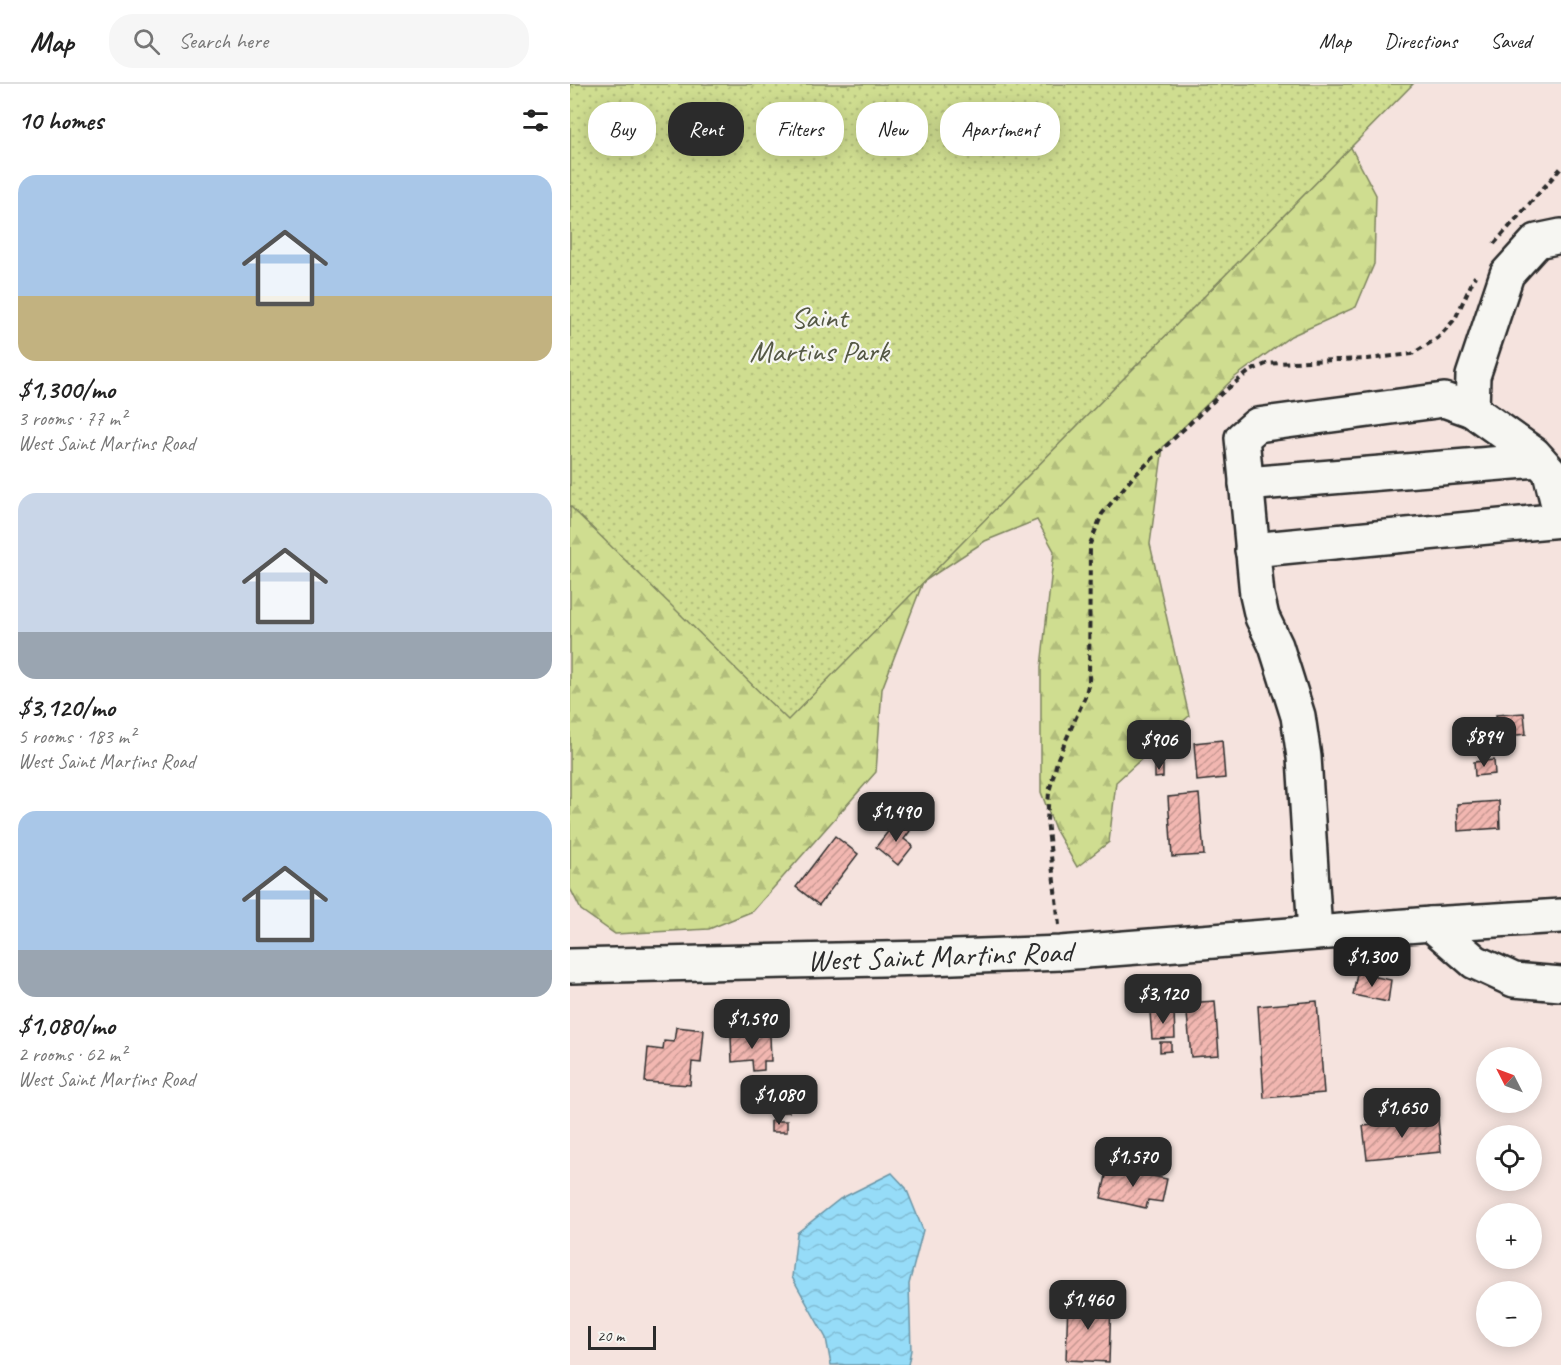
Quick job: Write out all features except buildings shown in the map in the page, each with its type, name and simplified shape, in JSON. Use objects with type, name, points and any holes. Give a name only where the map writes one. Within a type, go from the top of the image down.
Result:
[{"type":"street","points":[[1472,410],[1473,376],[1507,274],[1537,241],[1561,236]]},
{"type":"street","points":[[1252,550],[1561,519],[1550,472],[1534,454],[1472,410],[1444,400],[1257,425],[1242,438],[1252,550],[1257,595],[1298,716],[1304,757],[1314,933]]},
{"type":"street","points":[[1246,484],[1539,460]]},
{"type":"street","name":"West Saint Martins Road","points":[[570,966],[1061,953],[1561,916]]},
{"type":"street","points":[[1431,924],[1475,962],[1514,980],[1561,984]]},
{"type":"green space","name":"Saint Martins Park","points":[[570,84],[892,102],[856,102],[856,156],[928,156],[928,104],[940,105],[940,156],[1060,156],[1060,111],[1340,127],[1376,195],[1374,264],[1356,307],[1291,336],[1235,377],[1163,447],[1150,544],[1189,716],[1116,782],[1109,842],[1077,867],[1055,829],[1041,792],[1041,667],[1054,551],[1037,520],[985,541],[923,582],[882,689],[876,772],[753,911],[709,929],[615,934],[581,910],[570,888]]},
{"type":"green space","name":"Saint Martins Park","points":[[570,84],[1413,84],[788,720],[570,506]]},
{"type":"water","points":[[892,1173],[906,1188],[923,1230],[909,1284],[911,1350],[908,1365],[831,1365],[826,1338],[792,1277],[797,1233],[840,1199]]}]
